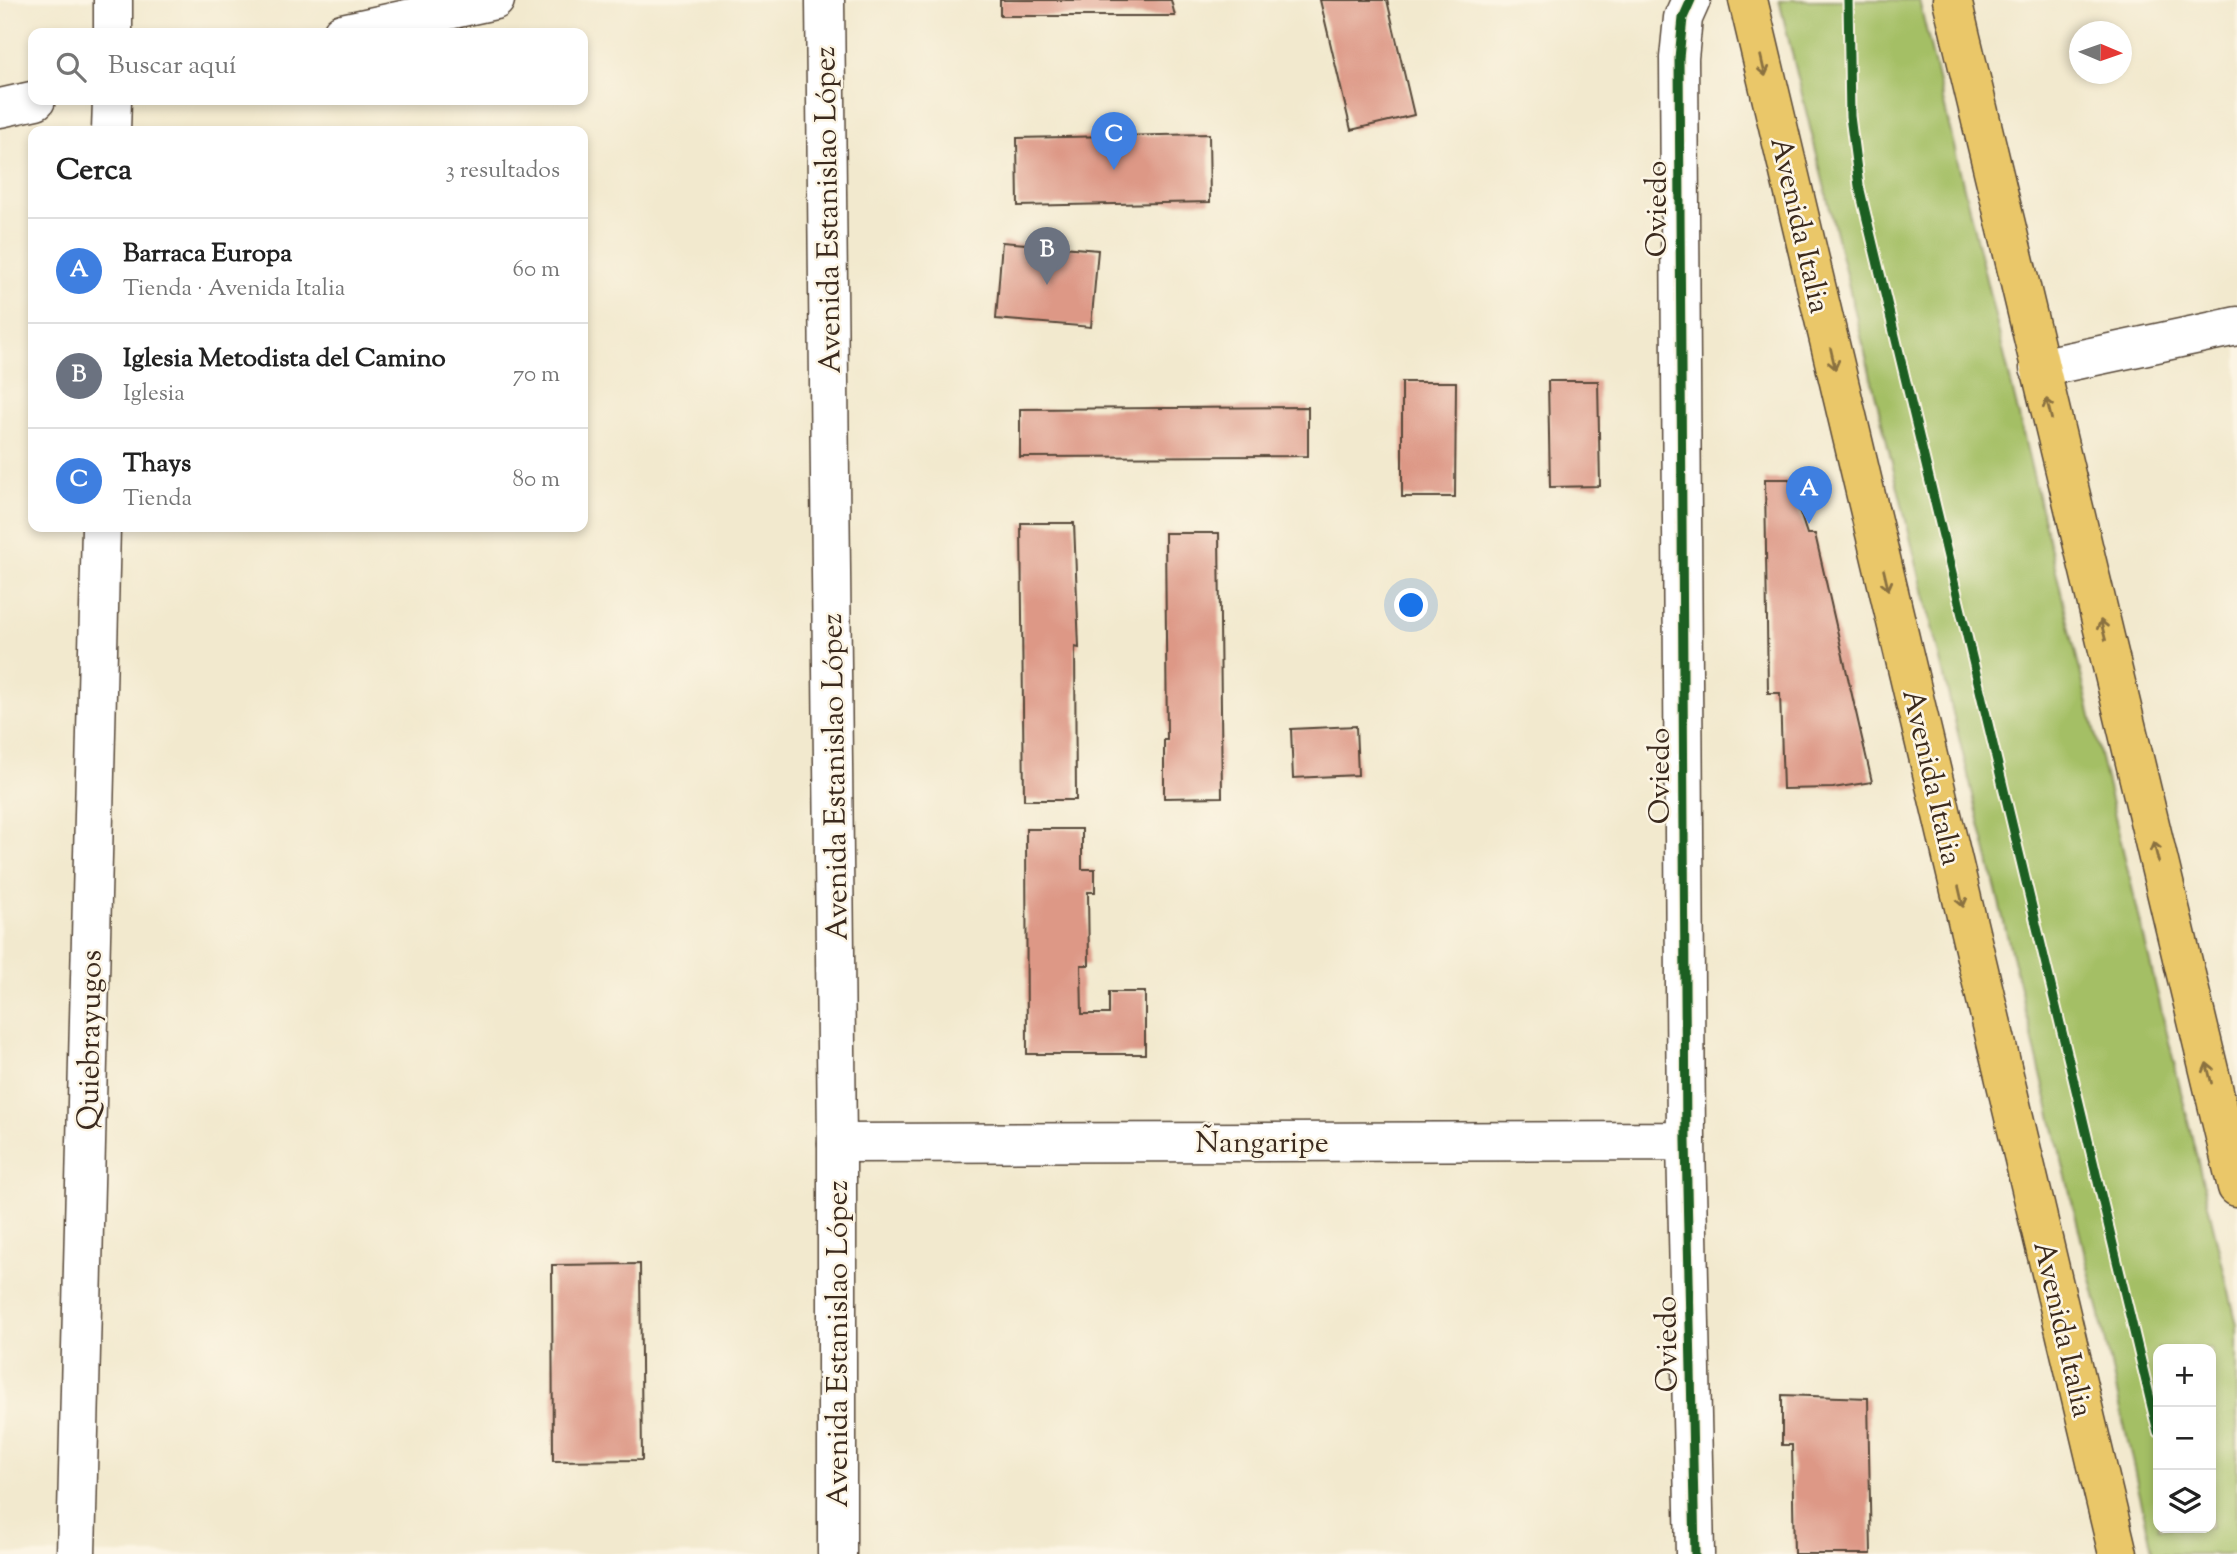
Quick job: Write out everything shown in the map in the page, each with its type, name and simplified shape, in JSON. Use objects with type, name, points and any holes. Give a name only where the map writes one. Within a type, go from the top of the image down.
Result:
[{"type":"main road","name":"Avenida Italia","points":[[1748,0],[2118,1554]]},
{"type":"main road","points":[[1952,0],[2237,1187]]},
{"type":"street","points":[[113,0],[113,28]]},
{"type":"street","points":[[365,28],[495,0]]},
{"type":"street","name":"Avenida Estanislao López","points":[[825,0],[838,1143],[837,1554]]},
{"type":"street","name":"Oviedo","points":[[1691,0],[1683,18],[1679,58],[1686,1141],[1695,1554]]},
{"type":"street","points":[[0,108],[28,102]]},
{"type":"street","points":[[111,126],[112,105]]},
{"type":"street","points":[[2039,368],[2237,326]]},
{"type":"street","name":"Quiebrayugos","points":[[76,1554],[101,532]]},
{"type":"street","name":"Ñangaripe","points":[[838,1143],[1686,1141]]},
{"type":"green space","points":[[1779,0],[1919,0],[2237,1325],[2237,1554],[2153,1554],[2100,1316]]},
{"type":"building","points":[[1000,0],[1171,0],[1175,16],[1000,16]]},
{"type":"building","points":[[1320,0],[1387,0],[1414,115],[1351,130]]},
{"type":"building","points":[[1209,134],[1210,202],[1018,206],[1017,138]]},
{"type":"building","points":[[1002,242],[1098,250],[1091,327],[996,319]]},
{"type":"building","points":[[1548,381],[1598,381],[1600,486],[1550,487]]},
{"type":"building","points":[[1402,382],[1456,382],[1455,497],[1402,497]]},
{"type":"building","points":[[1308,407],[1308,456],[1020,457],[1020,409]]},
{"type":"building","points":[[1765,479],[1789,479],[1807,534],[1815,534],[1872,782],[1833,788],[1783,789],[1780,693],[1768,693]]},
{"type":"building","points":[[1021,523],[1074,523],[1079,648],[1075,647],[1076,800],[1024,800]]},
{"type":"building","points":[[1165,533],[1219,533],[1222,797],[1164,798],[1164,740],[1167,740]]},
{"type":"building","points":[[1356,726],[1358,775],[1293,778],[1291,729]]},
{"type":"building","points":[[1026,829],[1082,829],[1082,869],[1095,869],[1095,892],[1088,892],[1089,965],[1081,965],[1082,1014],[1109,1014],[1109,992],[1145,992],[1145,1054],[1027,1054]]},
{"type":"building","points":[[640,1264],[642,1460],[553,1461],[552,1265]]},
{"type":"building","points":[[1782,1395],[1868,1398],[1871,1554],[1794,1554],[1792,1445],[1782,1445]]},
{"type":"cycle path","points":[[1691,0],[1683,18],[1679,58],[1686,1141],[1695,1554]]},
{"type":"cycle path","points":[[1848,0],[1850,116],[1859,186],[2153,1411]]},
{"type":"place","name":"Thays","points":[[1114,170]]},
{"type":"place","name":"Iglesia Metodista del Camino","points":[[1047,285]]},
{"type":"place","name":"Barraca Europa","points":[[1809,524]]}]
